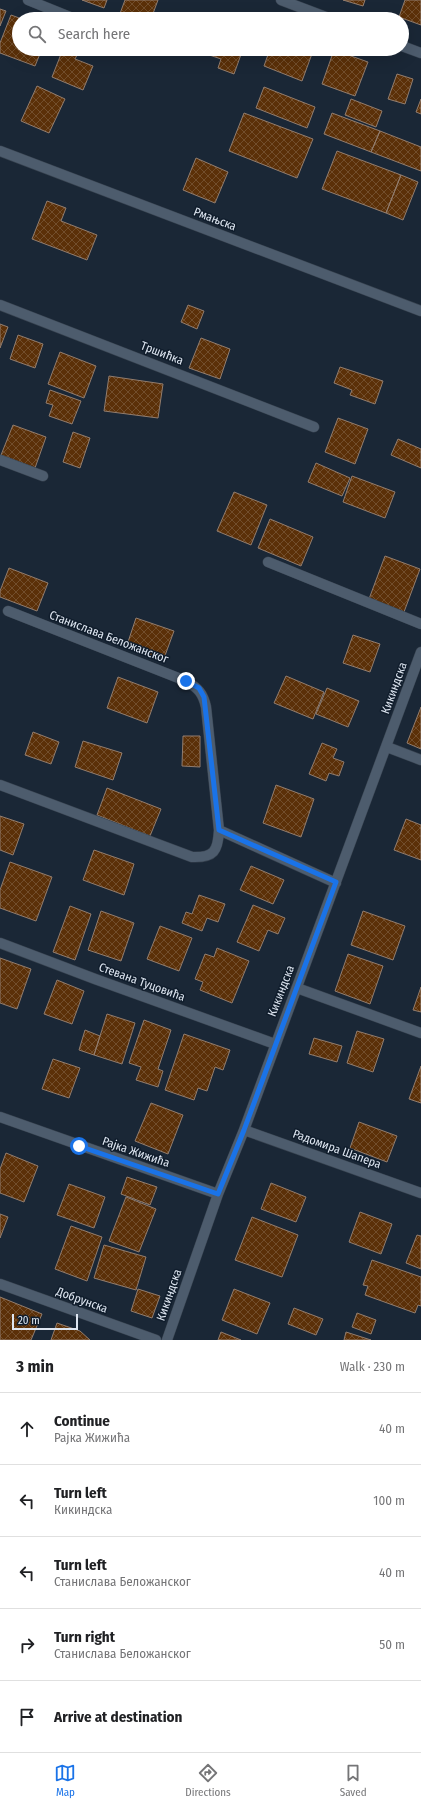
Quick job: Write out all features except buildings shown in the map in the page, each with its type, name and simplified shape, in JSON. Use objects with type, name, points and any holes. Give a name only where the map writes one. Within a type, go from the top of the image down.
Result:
[{"type":"street","points":[[28,0],[58,12]]},
{"type":"street","points":[[281,0],[313,12]]},
{"type":"street","points":[[409,49],[421,53]]},
{"type":"street","name":"Рмањска","points":[[0,151],[421,311]]},
{"type":"street","name":"Тршићка","points":[[0,305],[314,427]]},
{"type":"street","points":[[0,460],[43,476]]},
{"type":"street","points":[[268,562],[421,624]]},
{"type":"street","name":"Станислава Беложанског","points":[[0,785],[192,857],[203,857],[214,853],[218,844],[219,830],[206,707],[204,697],[199,688],[186,681],[8,611]]},
{"type":"street","name":"Кикиндска","points":[[167,1340],[218,1194],[244,1130],[421,652]]},
{"type":"street","points":[[387,747],[421,760]]},
{"type":"street","points":[[219,830],[336,882]]},
{"type":"street","name":"Стевана Туцовића","points":[[0,943],[276,1044]]},
{"type":"street","points":[[297,988],[421,1033]]},
{"type":"street","name":"Рајка Жижића","points":[[0,1117],[218,1194]]},
{"type":"street","name":"Радомира Шапера","points":[[244,1130],[421,1193]]},
{"type":"street","name":"Добрунска","points":[[0,1284],[156,1340]]},
{"type":"route","points":[[79,1146],[218,1194],[244,1130],[336,882],[219,830],[204,697],[199,688],[186,681]]}]
